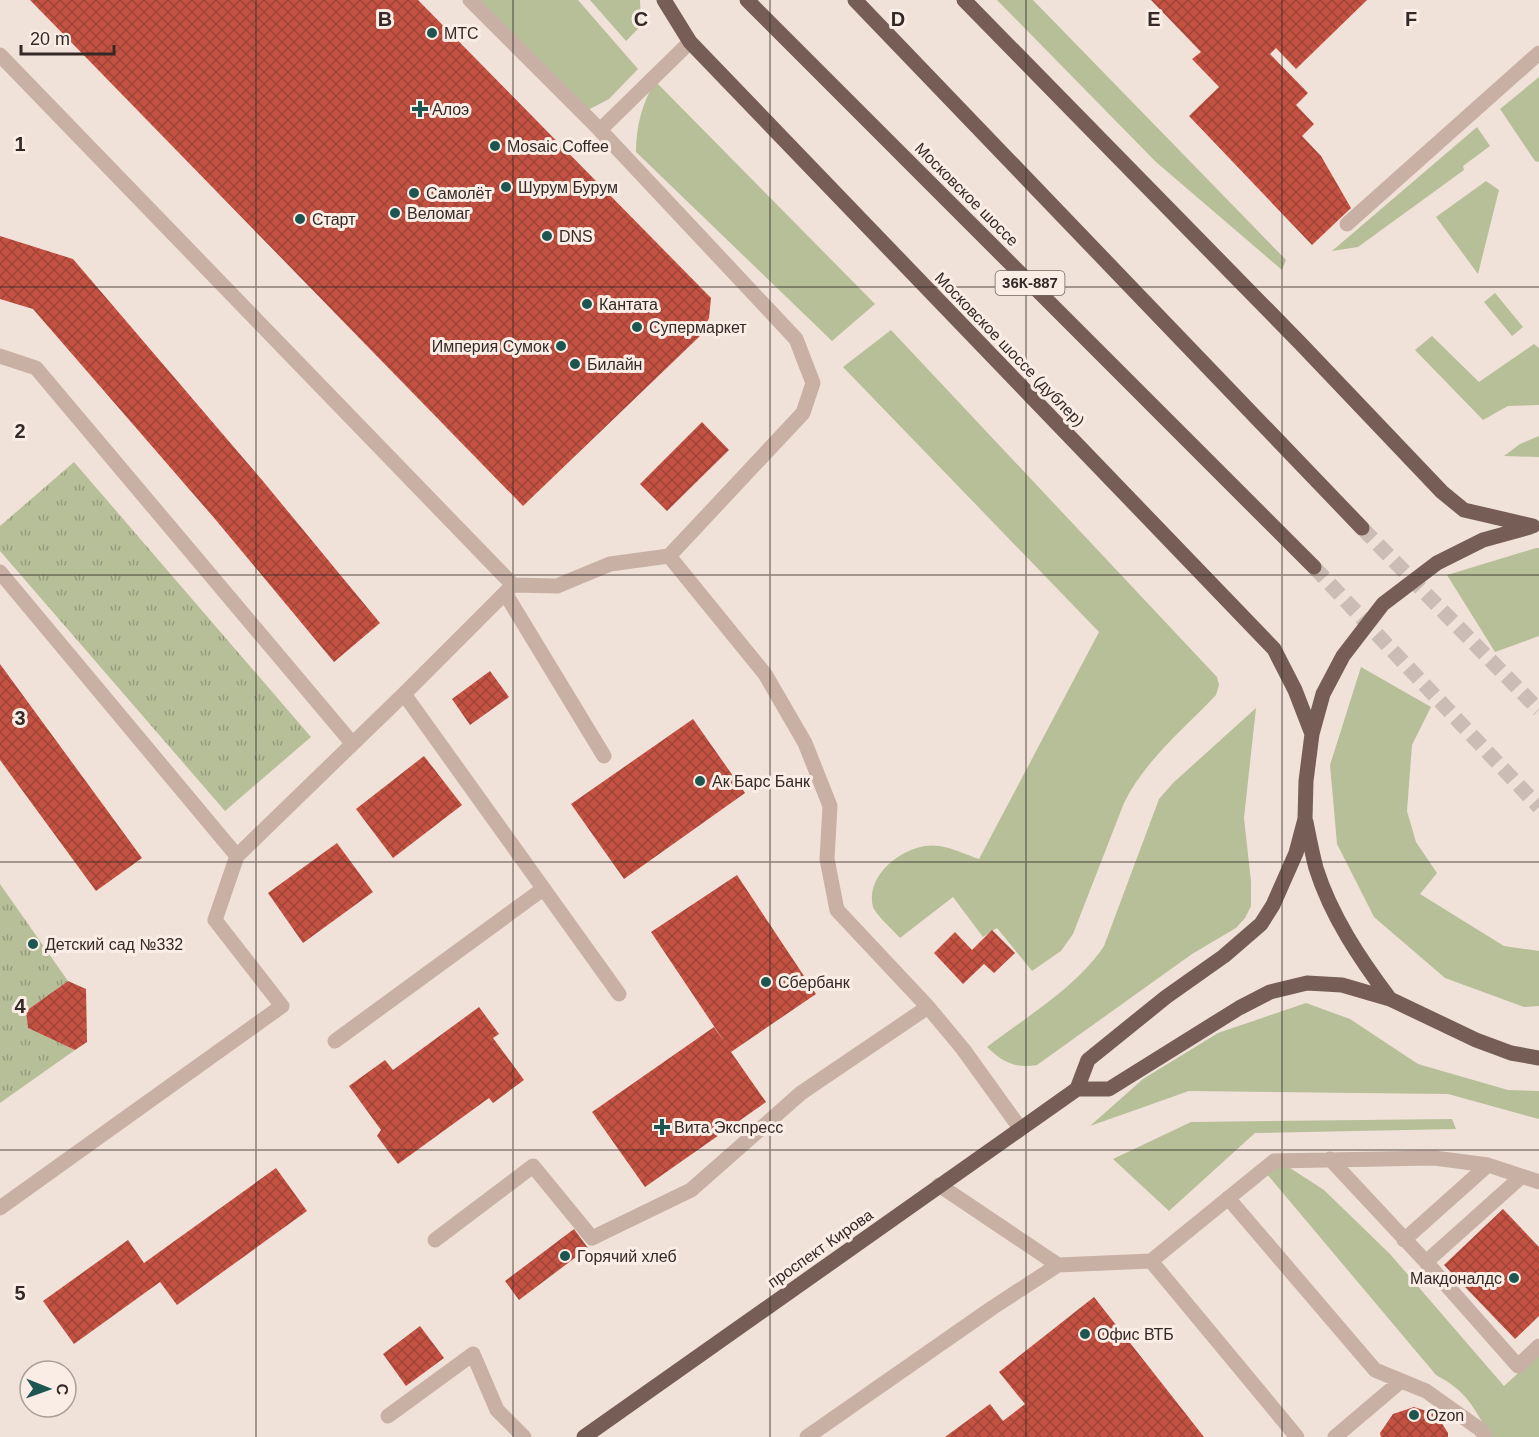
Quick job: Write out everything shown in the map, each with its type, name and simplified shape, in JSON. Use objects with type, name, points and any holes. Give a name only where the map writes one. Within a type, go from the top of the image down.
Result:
[{"type":"main road","name":"Московское шоссе (дублер)","points":[[664,0],[690,42],[1274,649],[1295,690],[1312,734]]},
{"type":"main road","name":"Московское шоссе","points":[[747,0],[1314,567]]},
{"type":"main road","points":[[855,0],[1362,528]]},
{"type":"main road","points":[[964,0],[1302,345],[1442,492],[1464,510],[1536,526]]},
{"type":"main road","points":[[1536,526],[1483,540],[1437,562],[1383,604],[1343,656],[1323,694],[1312,734],[1306,781],[1305,819],[1296,853],[1282,887],[1261,924],[1224,956],[1166,998],[1088,1060],[1077,1089],[1109,1089],[1222,1018],[1270,992],[1306,983],[1342,985],[1390,999],[1476,1040],[1511,1053],[1539,1058]]},
{"type":"main road","points":[[1305,819],[1316,868],[1333,908],[1358,956],[1390,999]]},
{"type":"main road","name":"проспект Кирова","points":[[584,1437],[1077,1089]]},
{"type":"lane","points":[[0,1208],[282,1006],[215,920],[237,856],[509,589],[557,586],[610,564],[669,556],[803,413],[813,383],[796,339],[600,130],[470,0]]},
{"type":"lane","points":[[600,130],[690,42]]},
{"type":"lane","points":[[1347,224],[1539,53]]},
{"type":"lane","points":[[0,55],[509,589],[604,756]]},
{"type":"lane","points":[[0,356],[36,368],[352,743]]},
{"type":"lane","points":[[669,556],[765,674],[805,743],[830,806],[827,859],[837,910],[928,1007],[963,1049],[1020,1128]]},
{"type":"lane","points":[[0,572],[237,856]]},
{"type":"lane","points":[[404,694],[619,994]]},
{"type":"lane","points":[[335,1041],[543,889]]},
{"type":"lane","points":[[435,1240],[533,1166],[592,1238],[691,1190],[801,1093],[928,1007]]},
{"type":"lane","points":[[807,1437],[992,1308],[1058,1266],[1151,1261],[1274,1161],[1434,1158],[1488,1165],[1539,1182]]},
{"type":"lane","points":[[1330,1159],[1426,1262],[1518,1366],[1539,1346]]},
{"type":"lane","points":[[1404,1240],[1488,1165]]},
{"type":"lane","points":[[1426,1262],[1521,1177]]},
{"type":"lane","points":[[939,1185],[1058,1266]]},
{"type":"lane","points":[[1228,1198],[1375,1370],[1426,1391],[1481,1430],[1485,1437]]},
{"type":"lane","points":[[1151,1261],[1297,1437]]},
{"type":"lane","points":[[388,1416],[473,1354],[497,1410],[524,1437]]},
{"type":"lane","points":[[1335,1437],[1401,1381]]},
{"type":"green space","points":[[480,0],[578,0],[638,69],[609,99],[588,110]]},
{"type":"green space","points":[[590,0],[640,0],[641,26],[626,41]]},
{"type":"green space","points":[[997,0],[1033,0],[1286,260],[1282,270],[1156,162]]},
{"type":"green space","points":[[1539,77],[1539,162],[1535,161],[1500,109]]},
{"type":"green space","points":[[655,81],[875,304],[832,341],[636,152],[641,115]]},
{"type":"green space","points":[[1477,127],[1490,146],[1463,166],[1464,170],[1358,247],[1332,251]]},
{"type":"green space","points":[[1486,181],[1499,190],[1478,274],[1436,217]]},
{"type":"green space","points":[[1495,293],[1523,327],[1512,336],[1484,302]]},
{"type":"green space","points":[[891,330],[1217,677],[1219,685],[1216,695],[1154,759],[1133,787],[1124,803],[1073,934],[1061,951],[1032,971],[997,928],[983,937],[953,897],[900,938],[873,907],[872,894],[875,882],[891,862],[903,854],[927,846],[939,846],[979,859],[1099,632],[843,367]]},
{"type":"green space","points":[[1432,336],[1479,382],[1534,344],[1539,348],[1539,405],[1508,406],[1483,420],[1415,350]]},
{"type":"green space","points":[[1539,436],[1539,457],[1504,456],[1520,444]]},
{"type":"green space","points":[[74,462],[311,737],[225,811],[0,551],[0,526]]},
{"type":"green space","points":[[1539,548],[1539,636],[1495,652],[1447,575]]},
{"type":"green space","points":[[1361,667],[1431,707],[1412,745],[1407,811],[1416,842],[1437,873],[1420,894],[1504,946],[1539,951],[1539,1006],[1524,1007],[1445,978],[1374,917],[1337,844],[1330,765]]},
{"type":"green space","points":[[1256,708],[1244,818],[1251,881],[1251,906],[1245,918],[1236,928],[1192,954],[1037,1065],[1016,1065],[998,1057],[987,1047],[1065,988],[1093,961],[1104,946],[1159,799],[1173,783]]},
{"type":"green space","points":[[0,884],[68,981],[26,1011],[28,1028],[75,1050],[0,1103]]},
{"type":"green space","points":[[1306,1003],[1350,1019],[1418,1064],[1508,1090],[1539,1091],[1539,1119],[1448,1094],[1189,1091],[1090,1126],[1143,1079],[1218,1033]]},
{"type":"green space","points":[[1452,1119],[1456,1129],[1255,1133],[1169,1211],[1113,1159],[1191,1122]]},
{"type":"green space","points":[[1287,1166],[1324,1190],[1390,1254],[1504,1386],[1539,1354],[1539,1437],[1491,1437],[1469,1401],[1456,1388],[1436,1375],[1266,1173],[1274,1168]]},
{"type":"building","name":"Самолёт","points":[[30,0],[418,0],[711,298],[709,318],[700,336],[523,506]]},
{"type":"building","points":[[1151,0],[1367,0],[1296,69],[1276,48],[1270,54],[1308,93],[1296,105],[1314,124],[1302,136],[1321,156],[1351,208],[1312,245],[1189,116],[1219,87],[1192,59],[1201,52]]},
{"type":"building","points":[[0,236],[73,259],[262,480],[380,623],[334,662],[215,519],[33,309],[0,299]]},
{"type":"building","points":[[702,422],[729,450],[667,511],[640,484]]},
{"type":"building","points":[[0,664],[142,858],[96,891],[0,760]]},
{"type":"building","points":[[490,671],[509,697],[470,725],[452,699]]},
{"type":"building","points":[[693,719],[745,793],[624,879],[571,804]]},
{"type":"building","points":[[424,756],[462,805],[393,858],[356,809]]},
{"type":"building","points":[[337,843],[373,892],[303,943],[268,893]]},
{"type":"building","points":[[737,875],[816,994],[731,1052],[766,1102],[645,1187],[592,1112],[714,1027],[726,1044],[651,932]]},
{"type":"building","points":[[992,930],[1015,953],[994,973],[984,964],[963,984],[934,953],[955,932],[972,950]]},
{"type":"building","points":[[68,981],[86,989],[87,1042],[75,1050],[28,1028],[26,1011]]},
{"type":"building","points":[[479,1007],[499,1034],[493,1038],[524,1080],[493,1103],[489,1098],[398,1164],[377,1136],[381,1130],[349,1086],[385,1060],[393,1070]]},
{"type":"building","points":[[276,1168],[307,1211],[177,1305],[160,1282],[74,1344],[43,1301],[128,1240],[144,1263]]},
{"type":"building","points":[[1503,1209],[1539,1247],[1539,1316],[1515,1339],[1444,1265]]},
{"type":"building","points":[[574,1229],[588,1248],[519,1300],[505,1281]]},
{"type":"building","name":"Офис ВТБ","points":[[1094,1297],[1204,1437],[945,1437],[990,1404],[1003,1421],[1025,1404],[999,1372]]},
{"type":"building","points":[[420,1326],[444,1358],[406,1386],[383,1354]]},
{"type":"building","points":[[1414,1407],[1436,1414],[1448,1433],[1448,1437],[1381,1437],[1380,1433],[1393,1414]]},
{"type":"tunnel","points":[[1362,528],[1539,710]]},
{"type":"tunnel","points":[[1314,567],[1539,807]]},
{"type":"place","name":"МТС","points":[[432,33]]},
{"type":"place","name":"Алоэ","points":[[420,109]]},
{"type":"place","name":"Mosaic Coffee","points":[[495,146]]},
{"type":"place","name":"Шурум Бурум","points":[[506,187]]},
{"type":"place","name":"Самолёт","points":[[414,193]]},
{"type":"place","name":"Веломаг","points":[[395,213]]},
{"type":"place","name":"Старт","points":[[300,219]]},
{"type":"place","name":"DNS","points":[[547,236]]},
{"type":"place","name":"Кантата","points":[[587,304]]},
{"type":"place","name":"Супермаркет","points":[[637,327]]},
{"type":"place","name":"Империя Сумок","points":[[561,346]]},
{"type":"place","name":"Билайн","points":[[575,364]]},
{"type":"place","name":"Ак Барс Банк","points":[[700,781]]},
{"type":"place","name":"Детский сад №332","points":[[33,944]]},
{"type":"place","name":"Сбербанк","points":[[766,982]]},
{"type":"place","name":"Вита Экспресс","points":[[662,1127]]},
{"type":"place","name":"Горячий хлеб","points":[[565,1256]]},
{"type":"place","name":"Макдоналдс","points":[[1514,1278]]},
{"type":"place","name":"Офис ВТБ","points":[[1085,1334]]},
{"type":"place","name":"Ozon","points":[[1414,1415]]}]
